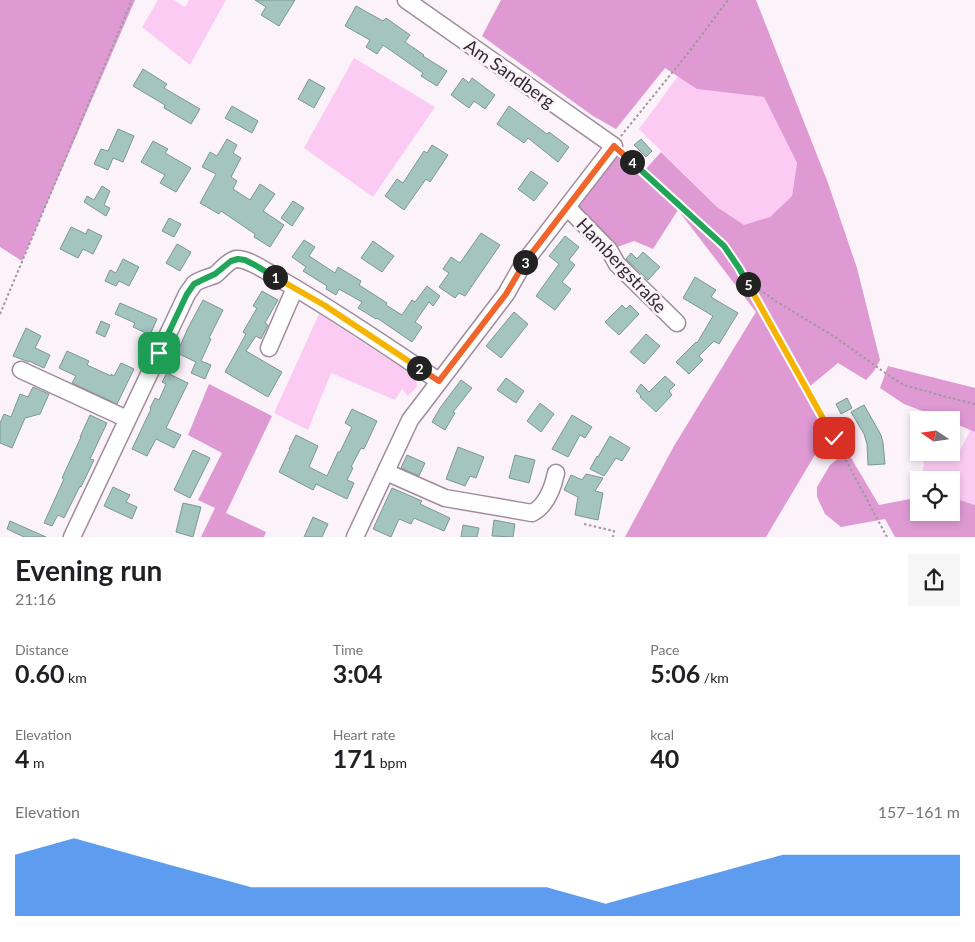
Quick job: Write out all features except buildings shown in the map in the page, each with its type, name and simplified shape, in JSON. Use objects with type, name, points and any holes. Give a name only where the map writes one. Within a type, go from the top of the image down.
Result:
[{"type":"street","name":"Am Sandberg","points":[[406,0],[614,146]]},
{"type":"street","name":"Hambergstraße","points":[[359,535],[410,420],[506,294],[523,264],[614,146]]},
{"type":"street","name":"Hambergstraße","points":[[567,207],[609,250],[617,264],[677,323]]},
{"type":"street","points":[[72,537],[187,294],[194,284],[215,274],[231,261],[245,260],[295,288],[439,381]]},
{"type":"street","points":[[269,348],[295,288]]},
{"type":"street","points":[[21,370],[127,419]]},
{"type":"street","points":[[386,472],[445,498],[532,513],[538,510],[553,488],[556,472]]},
{"type":"path","points":[[0,314],[132,0]]},
{"type":"path","points":[[728,0],[614,146],[724,246],[739,268],[887,537]]},
{"type":"path","points":[[739,268],[758,289],[835,337],[904,385],[975,404]]},
{"type":"path","points":[[584,524],[614,531],[613,537]]},
{"type":"shaded area","points":[[0,0],[135,0],[22,261],[0,247]]},
{"type":"shaded area","points":[[158,0],[174,0],[185,7],[189,0],[226,0],[190,65],[142,27]]},
{"type":"shaded area","points":[[501,0],[756,0],[828,183],[857,268],[880,360],[866,380],[838,363],[803,392],[821,425],[819,448],[766,537],[625,537],[674,446],[756,312],[678,210],[653,249],[634,241],[609,250],[567,207],[614,146],[645,170],[661,152],[717,207],[744,225],[770,217],[792,196],[797,163],[764,97],[697,89],[665,68],[616,129],[593,116],[482,36]]},
{"type":"shaded area","points":[[354,58],[435,107],[373,197],[304,148]]},
{"type":"shaded area","points":[[678,76],[697,89],[764,97],[797,163],[792,196],[770,217],[744,226],[717,207],[639,129]]},
{"type":"shaded area","points":[[319,314],[416,377],[417,387],[408,396],[402,389],[395,400],[331,373],[308,430],[274,413]]},
{"type":"shaded area","points":[[888,366],[975,388],[975,432],[960,426],[960,411],[922,411],[904,404],[880,388]]},
{"type":"shaded area","points":[[209,384],[272,416],[226,513],[266,532],[264,537],[201,537],[215,508],[198,500],[222,453],[188,435]]},
{"type":"shaded area","points":[[971,429],[975,432],[975,505],[960,500],[960,471],[923,471],[923,461],[960,461],[960,450]]},
{"type":"shaded area","points":[[847,451],[879,505],[910,499],[910,521],[960,521],[960,500],[975,505],[975,537],[895,537],[885,519],[841,527],[825,514],[817,497],[817,487],[830,465]]},
{"type":"route","points":[[159,353],[187,294],[194,284],[215,274],[231,261],[238,259],[255,265],[311,297],[439,381],[506,294],[517,273],[552,225],[614,146],[724,246],[739,268],[834,438]]}]
